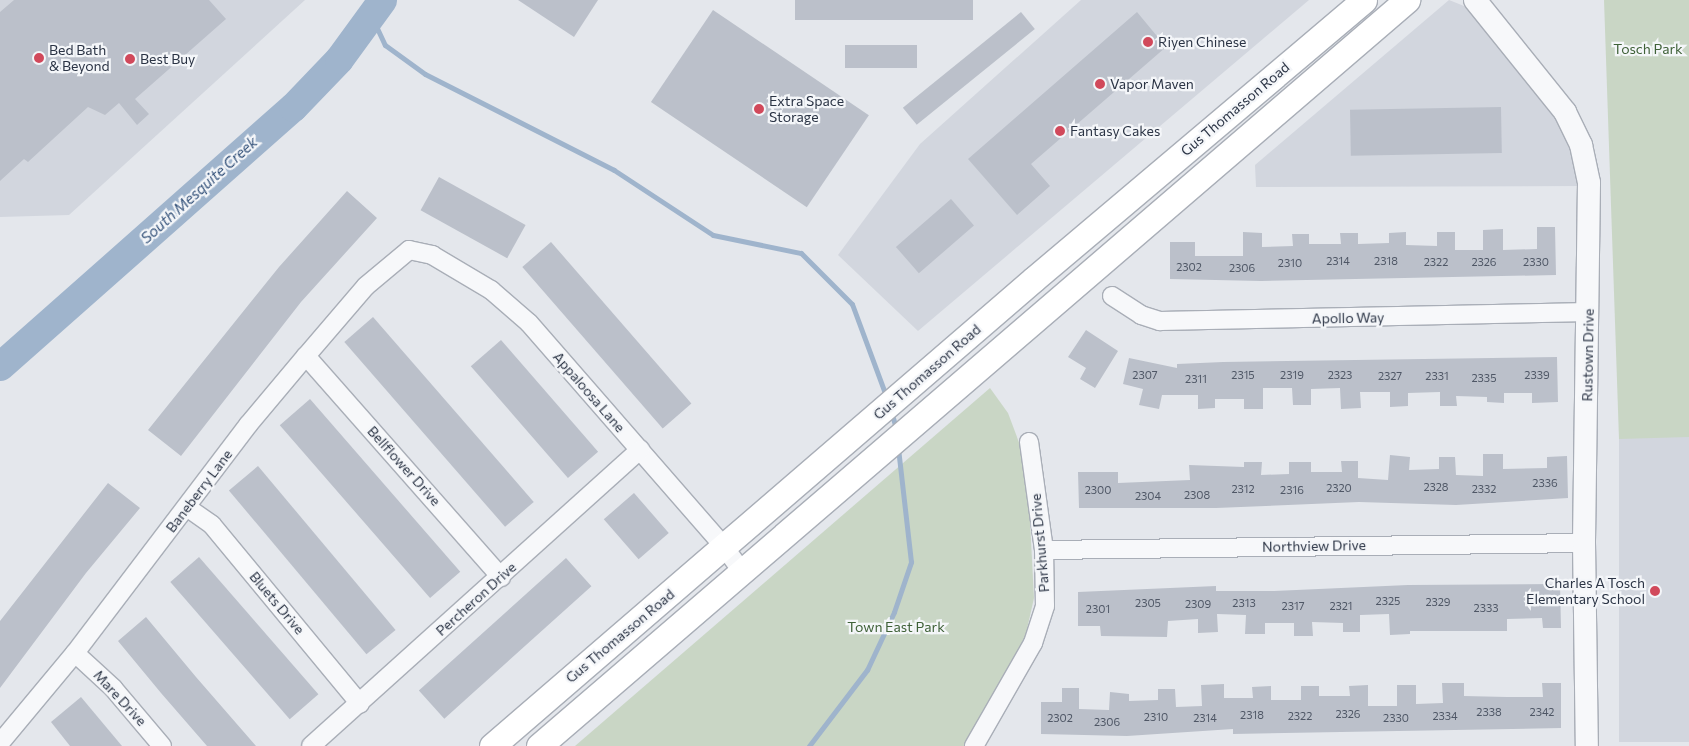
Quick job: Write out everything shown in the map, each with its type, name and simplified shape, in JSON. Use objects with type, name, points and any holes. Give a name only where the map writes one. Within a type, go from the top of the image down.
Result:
[{"type":"main road","name":"Gus Thomasson Road","points":[[492,746],[725,548],[1161,171],[1364,0]]},
{"type":"main road","name":"Gus Thomasson Road","points":[[539,746],[741,570],[844,484],[1408,0]]},
{"type":"main road","points":[[1161,171],[1181,194]]},
{"type":"street","name":"Rustown Drive","points":[[1475,0],[1565,112],[1581,146],[1588,183],[1589,312],[1584,543],[1587,746]]},
{"type":"street","name":"Baneberry Lane","points":[[0,742],[75,653],[188,508],[248,425],[366,286],[409,250]]},
{"type":"street","name":"Appaloosa Lane","points":[[409,250],[432,255],[491,290],[529,323],[725,548],[741,570]]},
{"type":"street","name":"Apollo Way","points":[[1112,296],[1141,315],[1160,321],[1589,312]]},
{"type":"street","name":"Bellflower Drive","points":[[306,356],[502,577]]},
{"type":"street","name":"Parkhurst Drive","points":[[974,746],[1033,643],[1045,606],[1044,550],[1029,442]]},
{"type":"street","name":"Percheron Drive","points":[[311,746],[502,577],[640,450]]},
{"type":"street","name":"Bluets Drive","points":[[188,508],[212,525],[360,704]]},
{"type":"street","name":"Northview Drive","points":[[1044,550],[1584,543]]},
{"type":"street","name":"Mare Drive","points":[[75,653],[113,688],[162,746]]},
{"type":"shaded area","points":[[0,0],[305,0],[69,215],[0,217]]},
{"type":"shaded area","points":[[1081,0],[1309,0],[918,331],[838,255],[920,144]]},
{"type":"shaded area","points":[[1449,0],[1464,6],[1500,38],[1569,129],[1580,186],[1256,187],[1255,165]]},
{"type":"shaded area","name":"Charles A Tosch Elementary School","points":[[1619,437],[1689,437],[1689,742],[1619,742]]},
{"type":"green space","name":"Tosch Park","points":[[1604,0],[1689,0],[1689,437],[1619,439]]},
{"type":"green space","name":"Town East Park","points":[[990,388],[1008,413],[1027,464],[1034,598],[1025,638],[965,746],[575,746]]},
{"type":"building","points":[[14,0],[209,0],[226,19],[135,99],[149,114],[137,125],[119,103],[105,115],[88,107],[28,162],[24,159],[0,181],[0,12]]},
{"type":"building","points":[[518,0],[598,0],[574,37]]},
{"type":"building","points":[[795,0],[973,0],[973,20],[795,20]]},
{"type":"building","name":"Extra Space Storage","points":[[713,10],[869,115],[807,207],[651,102]]},
{"type":"building","points":[[1021,12],[1035,29],[917,125],[903,108]]},
{"type":"building","points":[[1137,12],[1166,47],[1031,164],[1050,186],[1017,215],[968,159]]},
{"type":"building","points":[[845,45],[917,45],[917,68],[845,68]]},
{"type":"building","points":[[1501,107],[1502,153],[1351,156],[1350,110]]},
{"type":"building","points":[[439,177],[526,225],[507,258],[421,210]]},
{"type":"building","points":[[347,191],[377,218],[301,302],[181,456],[148,430],[279,267]]},
{"type":"building","points":[[951,199],[974,225],[919,273],[896,247]]},
{"type":"building","points":[[1537,227],[1555,227],[1556,275],[1261,281],[1170,279],[1170,242],[1195,242],[1195,256],[1243,256],[1243,232],[1262,233],[1262,247],[1293,246],[1292,234],[1309,234],[1309,244],[1341,244],[1340,233],[1358,233],[1358,244],[1389,243],[1389,233],[1406,232],[1406,245],[1437,246],[1437,232],[1455,232],[1455,250],[1483,250],[1483,230],[1503,229],[1503,250],[1537,249]]},
{"type":"building","points":[[551,242],[691,404],[663,428],[522,267]]},
{"type":"building","points":[[373,317],[534,502],[505,527],[344,342]]},
{"type":"building","points":[[1086,330],[1118,351],[1095,388],[1080,379],[1086,368],[1068,357]]},
{"type":"building","points":[[501,340],[598,452],[568,478],[471,366]]},
{"type":"building","points":[[1557,357],[1558,402],[1532,403],[1532,393],[1504,393],[1504,403],[1487,402],[1487,397],[1456,396],[1457,406],[1440,406],[1440,392],[1408,393],[1408,406],[1390,407],[1390,392],[1360,392],[1361,408],[1341,409],[1340,388],[1311,389],[1311,405],[1293,405],[1292,388],[1263,388],[1263,409],[1244,409],[1244,399],[1215,399],[1215,408],[1198,409],[1198,395],[1162,395],[1159,409],[1139,405],[1143,389],[1123,384],[1129,358],[1177,368],[1177,364],[1223,362]]},
{"type":"building","points":[[310,399],[460,572],[430,598],[280,425]]},
{"type":"building","points":[[1483,454],[1503,454],[1503,469],[1547,468],[1547,457],[1567,456],[1568,498],[1456,505],[1359,502],[1216,508],[1079,508],[1078,472],[1118,472],[1118,483],[1190,480],[1189,465],[1244,467],[1244,462],[1262,462],[1261,475],[1289,474],[1289,462],[1311,462],[1311,472],[1342,472],[1341,461],[1358,461],[1358,478],[1388,480],[1390,455],[1410,457],[1409,470],[1439,469],[1439,457],[1455,457],[1456,475],[1483,476]]},
{"type":"building","points":[[258,466],[396,630],[366,654],[229,490]]},
{"type":"building","points":[[108,483],[140,508],[86,573],[0,688],[0,621]]},
{"type":"building","points":[[634,493],[669,533],[639,559],[604,519]]},
{"type":"building","points":[[199,557],[318,694],[290,719],[170,582]]},
{"type":"building","points":[[566,558],[591,586],[444,719],[419,690]]},
{"type":"building","points":[[1560,584],[1561,628],[1543,628],[1542,618],[1507,619],[1507,631],[1410,631],[1410,634],[1390,635],[1389,614],[1360,615],[1360,632],[1343,632],[1343,623],[1312,622],[1313,636],[1294,636],[1294,623],[1265,623],[1265,634],[1245,634],[1246,615],[1217,614],[1218,632],[1198,633],[1198,619],[1168,621],[1167,637],[1101,636],[1100,626],[1078,626],[1078,592],[1216,586],[1216,591],[1274,591],[1408,585]]},
{"type":"building","points":[[146,617],[256,746],[207,746],[161,693],[118,641]]},
{"type":"building","points":[[1442,683],[1464,683],[1464,696],[1543,697],[1542,683],[1561,683],[1561,728],[1233,734],[1233,729],[1127,736],[1041,734],[1041,702],[1062,702],[1062,688],[1079,688],[1079,709],[1109,710],[1110,692],[1129,694],[1129,701],[1158,700],[1158,689],[1175,689],[1176,707],[1202,706],[1201,685],[1224,684],[1224,698],[1253,698],[1252,687],[1271,686],[1271,700],[1301,700],[1301,686],[1319,686],[1319,696],[1350,696],[1349,686],[1368,685],[1368,706],[1397,706],[1397,685],[1416,685],[1416,704],[1443,703]]},
{"type":"building","points":[[81,697],[122,746],[70,746],[51,722]]},
{"type":"waterway","name":"South Mesquite Creek","points":[[0,366],[293,107],[339,59],[382,0]]},
{"type":"waterway","points":[[380,2],[376,26],[385,45],[425,74],[614,170],[713,235],[801,253],[852,304],[886,396]]},
{"type":"waterway","points":[[891,411],[896,429]]},
{"type":"waterway","points":[[809,746],[867,670],[894,612],[911,562],[898,448]]},
{"type":"place","name":"Riyen Chinese","points":[[1148,42]]},
{"type":"place","name":"Bed Bath & Beyond","points":[[39,58]]},
{"type":"place","name":"Best Buy","points":[[130,59]]},
{"type":"place","name":"Vapor Maven","points":[[1100,84]]},
{"type":"place","name":"Extra Space Storage","points":[[759,109]]},
{"type":"place","name":"Fantasy Cakes","points":[[1060,131]]},
{"type":"place","name":"Charles A Tosch Elementary School","points":[[1655,591]]}]
